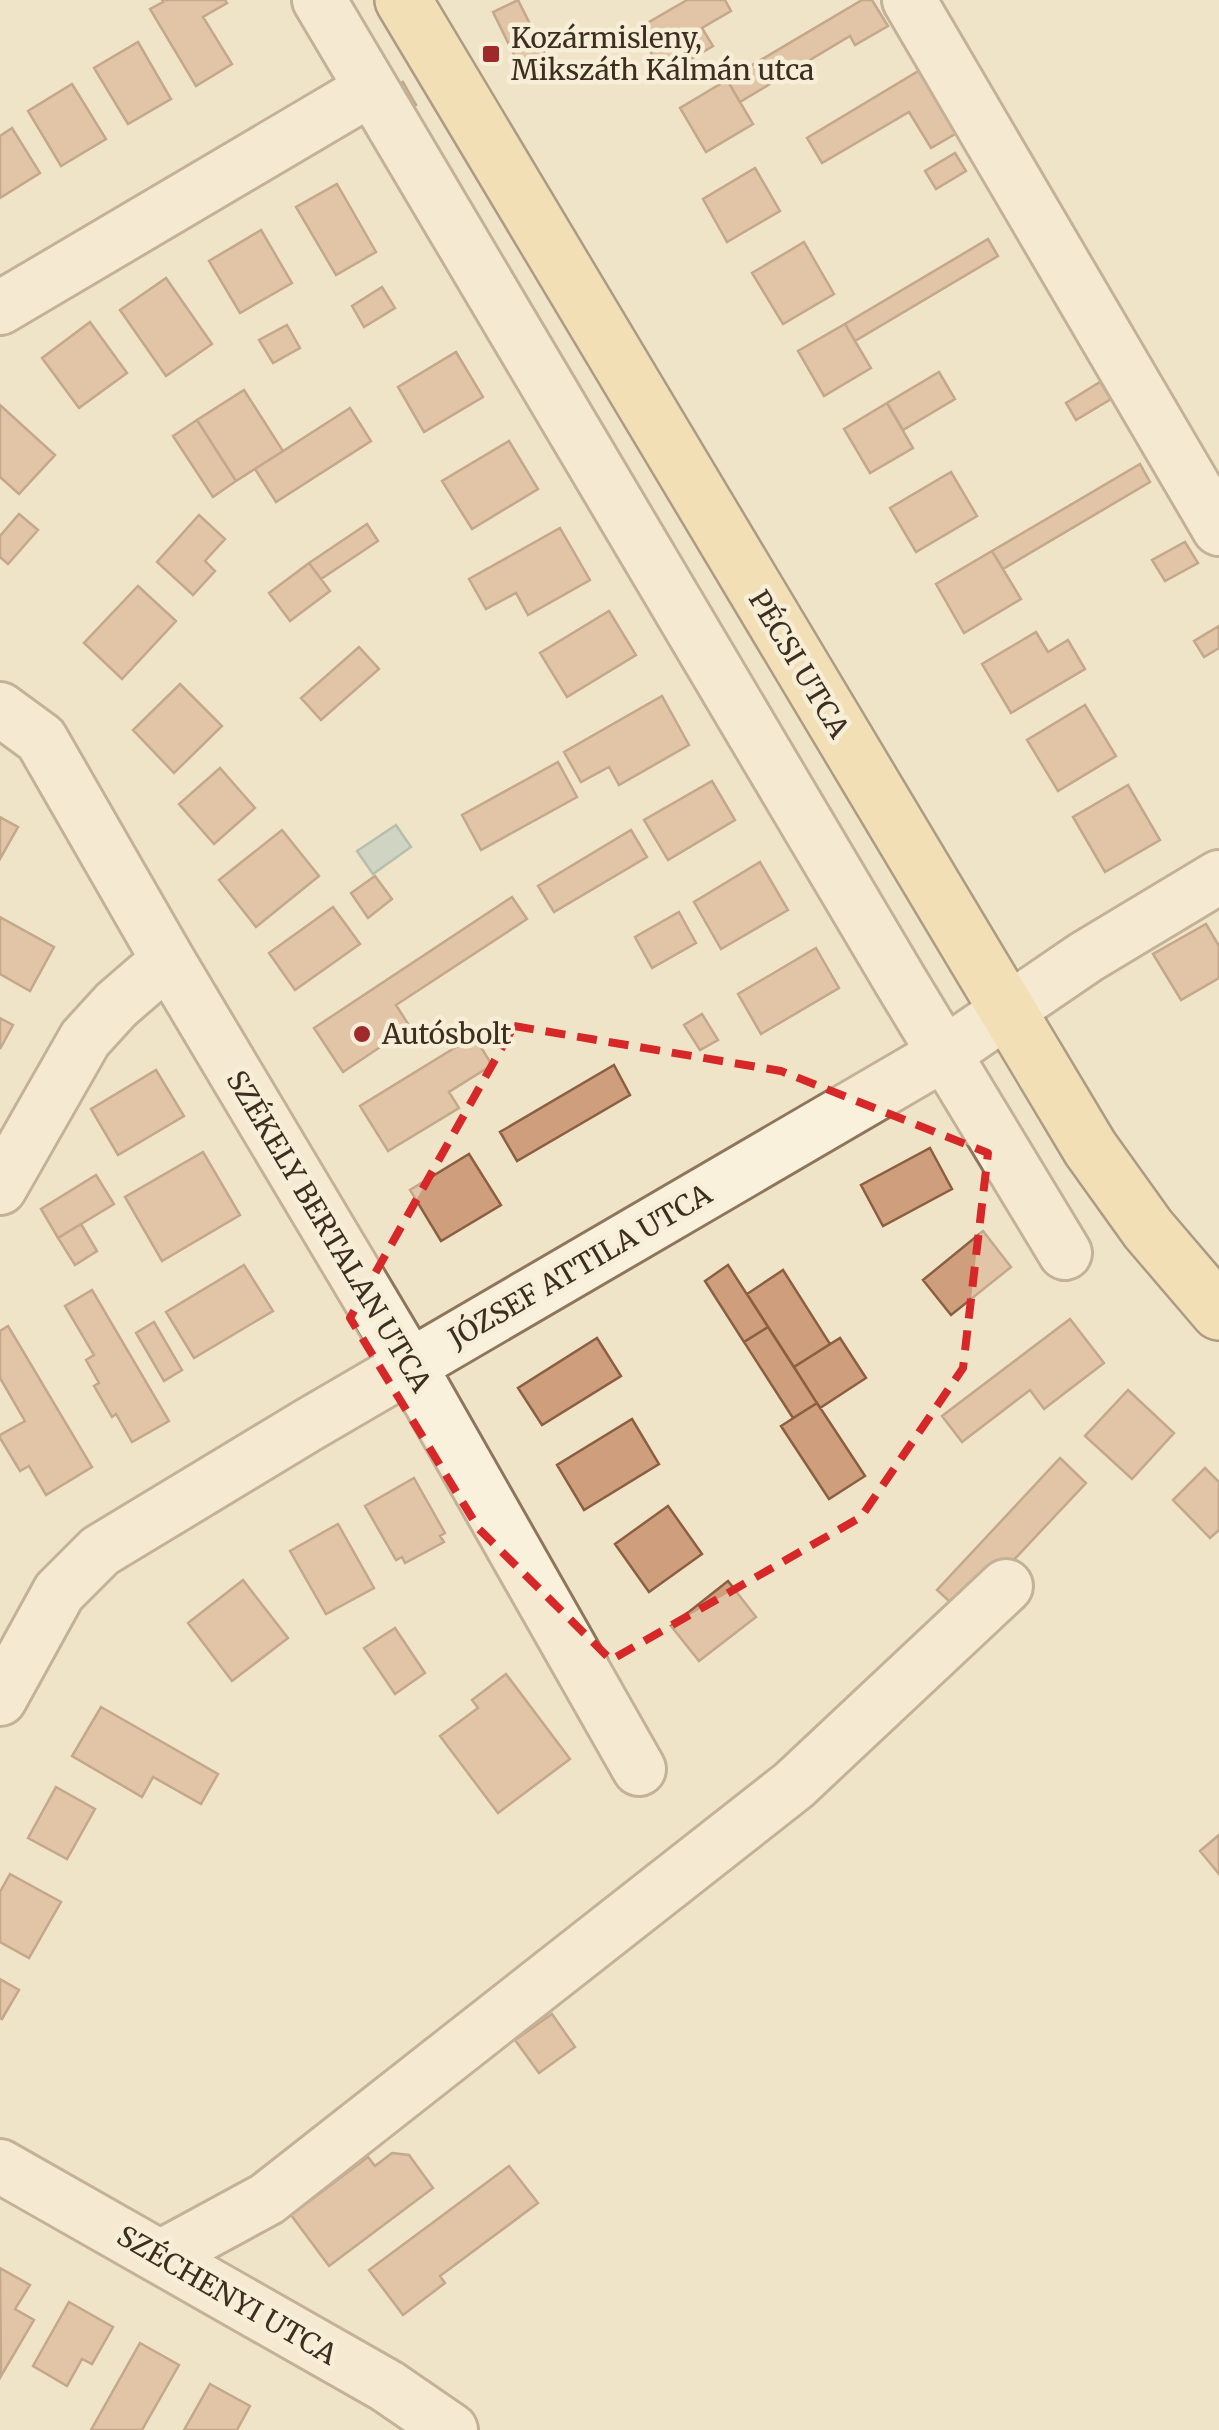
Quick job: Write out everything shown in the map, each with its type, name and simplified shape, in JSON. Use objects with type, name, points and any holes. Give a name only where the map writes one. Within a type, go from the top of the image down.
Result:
[{"type":"main road","name":"PÉCSI UTCA","points":[[404,0],[1090,1148],[1148,1229],[1219,1312]]},
{"type":"street","points":[[319,0],[1065,1254]]},
{"type":"street","points":[[909,0],[1219,529]]},
{"type":"street","points":[[0,308],[372,88]]},
{"type":"street","name":"SZÉKELY BERTALAN UTCA","points":[[0,709],[40,739],[410,1366],[639,1769]]},
{"type":"street","name":"JÓZSEF ATTILA UTCA","points":[[0,1698],[59,1592],[100,1550],[944,1054],[1086,957],[1219,876]]},
{"type":"street","points":[[0,1188],[85,1039],[116,1005],[168,960]]},
{"type":"street","points":[[160,2257],[266,2198],[794,1785],[1006,1586]]},
{"type":"street","name":"SZÉCHENYI UTCA","points":[[0,2166],[387,2386],[436,2427]]},
{"type":"highlighted area","points":[[514,1026],[781,1071],[988,1153],[963,1368],[861,1517],[611,1660],[479,1529],[350,1318]]},
{"type":"water","points":[[396,825],[411,847],[373,874],[357,851]]},
{"type":"building","points":[[162,0],[225,0],[227,3],[203,17],[232,64],[196,86],[150,9]]},
{"type":"building","points":[[518,0],[549,62],[524,75],[493,12]]},
{"type":"building","points":[[687,0],[725,0],[731,11],[702,28],[713,46],[664,75],[637,29]]},
{"type":"building","points":[[862,0],[872,0],[888,26],[855,45],[850,36],[740,102],[727,80]]},
{"type":"building","points":[[138,42],[171,99],[128,124],[94,68]]},
{"type":"building","points":[[925,67],[962,130],[931,148],[909,112],[822,163],[807,138]]},
{"type":"building","points":[[727,80],[753,124],[706,152],[680,108]]},
{"type":"building","points":[[403,82],[416,105],[403,111],[391,88]]},
{"type":"building","points":[[72,84],[106,139],[61,166],[28,111]]},
{"type":"building","points":[[12,128],[40,173],[0,198],[0,136]]},
{"type":"building","points":[[955,153],[966,171],[936,189],[925,171]]},
{"type":"building","points":[[755,168],[780,211],[727,242],[703,199]]},
{"type":"building","points":[[337,184],[376,252],[336,275],[296,207]]},
{"type":"building","points":[[261,230],[292,283],[240,313],[209,261]]},
{"type":"building","points":[[988,239],[998,256],[855,341],[845,324]]},
{"type":"building","points":[[804,242],[834,294],[783,324],[752,273]]},
{"type":"building","points":[[166,278],[212,344],[166,376],[120,310]]},
{"type":"building","points":[[382,287],[395,308],[364,327],[352,306]]},
{"type":"building","points":[[90,322],[127,373],[79,408],[42,358]]},
{"type":"building","points":[[845,324],[871,368],[824,396],[798,351]]},
{"type":"building","points":[[287,325],[300,348],[273,363],[259,340]]},
{"type":"building","points":[[456,352],[483,397],[424,432],[398,387]]},
{"type":"building","points":[[939,372],[955,399],[903,430],[887,403]]},
{"type":"building","points":[[1100,382],[1111,399],[1076,420],[1066,403]]},
{"type":"building","points":[[244,390],[283,451],[236,481],[197,420]]},
{"type":"building","points":[[887,403],[913,448],[870,473],[844,429]]},
{"type":"building","points":[[0,405],[55,455],[19,494],[0,477]]},
{"type":"building","points":[[350,408],[371,441],[276,502],[255,469]]},
{"type":"building","points":[[197,420],[236,481],[213,497],[173,436]]},
{"type":"building","points":[[509,441],[538,489],[472,529],[442,481]]},
{"type":"building","points":[[1140,464],[1150,482],[1003,569],[992,551]]},
{"type":"building","points":[[951,472],[977,516],[916,552],[890,508]]},
{"type":"building","points":[[19,514],[38,530],[8,564],[0,557],[0,536]]},
{"type":"building","points":[[199,515],[225,539],[205,561],[215,571],[193,595],[157,562]]},
{"type":"building","points":[[367,524],[378,541],[321,579],[309,563]]},
{"type":"building","points":[[560,528],[590,580],[528,615],[516,593],[486,609],[469,579]]},
{"type":"building","points":[[1185,542],[1198,563],[1165,581],[1152,560]]},
{"type":"building","points":[[992,551],[1021,599],[964,633],[936,584]]},
{"type":"building","points":[[309,563],[330,591],[290,621],[269,593]]},
{"type":"building","points":[[138,586],[176,621],[122,679],[84,643]]},
{"type":"building","points":[[609,611],[636,655],[567,697],[540,653]]},
{"type":"building","points":[[1219,626],[1219,648],[1204,657],[1194,641]]},
{"type":"building","points":[[1036,632],[1048,652],[1068,640],[1085,669],[1011,713],[982,664]]},
{"type":"building","points":[[359,647],[379,669],[321,720],[301,698]]},
{"type":"building","points":[[180,684],[222,726],[174,773],[133,730]]},
{"type":"building","points":[[662,696],[689,745],[619,785],[609,767],[581,782],[564,752]]},
{"type":"building","points":[[1085,705],[1116,756],[1058,791],[1027,740]]},
{"type":"building","points":[[558,762],[577,797],[481,850],[462,815]]},
{"type":"building","points":[[220,768],[255,808],[214,844],[179,804]]},
{"type":"building","points":[[712,781],[735,820],[668,860],[644,820]]},
{"type":"building","points":[[1128,785],[1160,840],[1105,872],[1073,817]]},
{"type":"building","points":[[0,817],[18,827],[0,859]]},
{"type":"building","points":[[282,830],[319,876],[256,927],[219,880]]},
{"type":"building","points":[[631,830],[647,857],[554,912],[538,886]]},
{"type":"building","points":[[760,862],[788,910],[721,949],[694,902]]},
{"type":"building","points":[[375,876],[392,899],[368,918],[351,893]]},
{"type":"building","points":[[512,897],[527,919],[396,1005],[410,1027],[343,1072],[314,1028]]},
{"type":"building","points":[[333,907],[360,944],[295,990],[269,953]]},
{"type":"building","points":[[679,912],[696,943],[652,968],[635,937]]},
{"type":"building","points":[[0,917],[54,947],[30,991],[0,974]]},
{"type":"building","points":[[1206,924],[1219,946],[1219,978],[1181,1000],[1153,954]]},
{"type":"building","points":[[816,948],[839,988],[761,1034],[738,994]]},
{"type":"building","points":[[702,1014],[718,1040],[700,1050],[684,1025]]},
{"type":"building","points":[[0,1018],[13,1025],[0,1049]]},
{"type":"building","points":[[474,1036],[492,1065],[449,1092],[459,1108],[388,1151],[360,1106]]},
{"type":"building","points":[[614,1065],[630,1095],[517,1161],[500,1132]]},
{"type":"building","points":[[156,1070],[184,1116],[118,1155],[91,1109]]},
{"type":"building","points":[[930,1148],[952,1189],[883,1226],[861,1185]]},
{"type":"building","points":[[203,1152],[240,1215],[162,1261],[125,1197]]},
{"type":"building","points":[[469,1154],[501,1205],[441,1241],[410,1190]]},
{"type":"building","points":[[96,1175],[114,1204],[58,1238],[41,1209]]},
{"type":"building","points":[[81,1224],[97,1251],[75,1265],[58,1238]]},
{"type":"building","points":[[983,1231],[1011,1267],[951,1315],[923,1280]]},
{"type":"building","points":[[244,1265],[273,1311],[194,1358],[166,1312]]},
{"type":"building","points":[[728,1265],[768,1327],[744,1342],[705,1281]]},
{"type":"building","points":[[783,1270],[830,1344],[794,1367],[747,1294]]},
{"type":"building","points":[[92,1290],[169,1421],[132,1442],[94,1386],[99,1383],[86,1360],[94,1355],[65,1306]]},
{"type":"building","points":[[1070,1319],[1104,1363],[1044,1409],[1030,1390],[962,1442],[942,1416]]},
{"type":"building","points":[[154,1322],[182,1370],[164,1381],[136,1333]]},
{"type":"building","points":[[8,1326],[92,1467],[46,1495],[29,1466],[20,1471],[0,1438],[25,1421],[0,1378],[0,1331]]},
{"type":"building","points":[[768,1327],[817,1403],[793,1418],[744,1342]]},
{"type":"building","points":[[597,1338],[621,1376],[542,1425],[518,1388]]},
{"type":"building","points":[[840,1338],[866,1378],[820,1408],[794,1367]]},
{"type":"building","points":[[1128,1390],[1174,1433],[1132,1479],[1085,1436]]},
{"type":"building","points":[[817,1403],[865,1476],[829,1499],[781,1426]]},
{"type":"building","points":[[632,1419],[659,1464],[584,1510],[557,1465]]},
{"type":"building","points":[[1060,1458],[1086,1483],[963,1614],[937,1590]]},
{"type":"building","points":[[1205,1468],[1219,1482],[1219,1530],[1210,1538],[1173,1500]]},
{"type":"building","points":[[414,1478],[445,1533],[440,1536],[444,1542],[405,1563],[402,1557],[396,1560],[365,1506]]},
{"type":"building","points":[[668,1506],[702,1554],[649,1592],[615,1544]]},
{"type":"building","points":[[338,1524],[374,1588],[326,1614],[290,1551]]},
{"type":"building","points":[[243,1580],[288,1638],[232,1681],[188,1623]]},
{"type":"building","points":[[728,1581],[756,1617],[699,1661],[671,1626]]},
{"type":"building","points":[[395,1628],[425,1673],[395,1694],[364,1648]]},
{"type":"building","points":[[506,1674],[570,1759],[498,1813],[440,1736],[478,1708],[472,1700]]},
{"type":"building","points":[[101,1707],[218,1774],[201,1804],[153,1777],[142,1797],[72,1756]]},
{"type":"building","points":[[56,1787],[95,1809],[67,1859],[28,1838]]},
{"type":"building","points":[[1219,1835],[1219,1874],[1200,1851]]},
{"type":"building","points":[[10,1874],[61,1902],[29,1958],[0,1942],[0,1892]]},
{"type":"building","points":[[0,1979],[19,1990],[2,2019],[0,2018]]},
{"type":"building","points":[[552,2014],[575,2047],[539,2073],[515,2040]]},
{"type":"building","points":[[392,2153],[409,2155],[433,2188],[329,2266],[291,2215],[368,2157],[375,2166]]},
{"type":"building","points":[[509,2166],[538,2203],[440,2276],[445,2283],[403,2315],[369,2270]]},
{"type":"building","points":[[0,2268],[30,2285],[15,2309],[34,2320],[1,2376]]},
{"type":"building","points":[[69,2302],[113,2327],[92,2364],[82,2359],[67,2386],[33,2366]]},
{"type":"building","points":[[140,2343],[179,2365],[142,2430],[91,2430]]},
{"type":"building","points":[[210,2384],[250,2406],[237,2430],[184,2430]]},
{"type":"place","name":"Kozármisleny, Mikszáth Kálmán utca","points":[[491,54]]},
{"type":"place","name":"Autósbolt","points":[[362,1034]]}]
